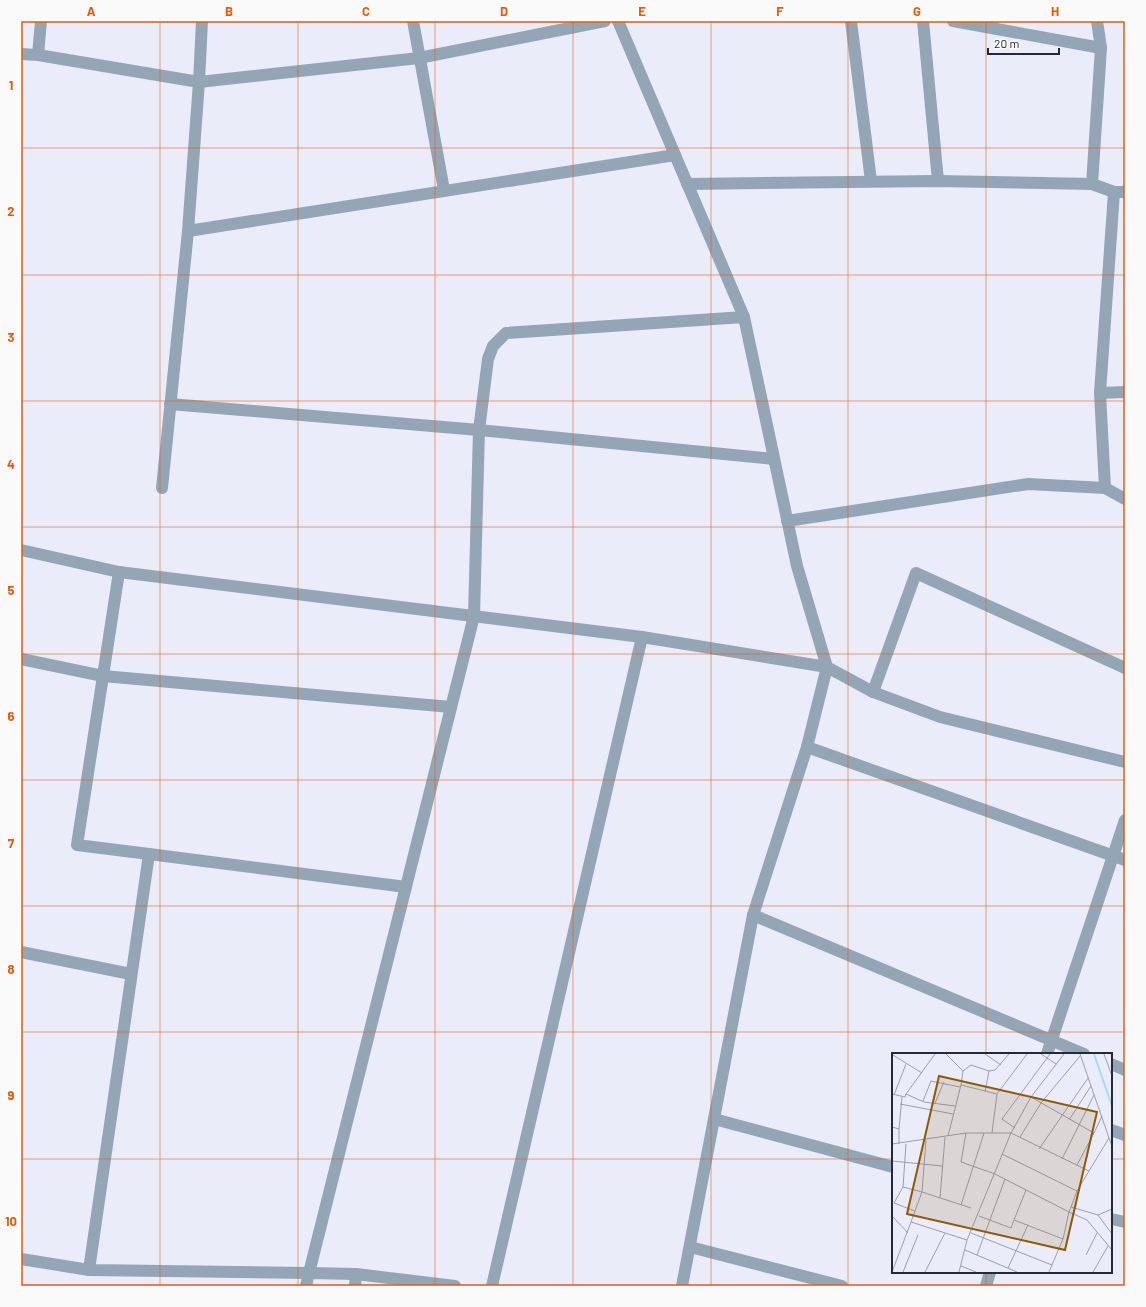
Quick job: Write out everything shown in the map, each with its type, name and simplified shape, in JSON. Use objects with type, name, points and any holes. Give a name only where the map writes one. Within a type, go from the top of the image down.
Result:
[{"type":"street","points":[[38,55],[41,21]]},
{"type":"street","points":[[162,488],[188,231],[202,21]]},
{"type":"street","points":[[413,21],[444,190]]},
{"type":"street","points":[[21,54],[38,55],[199,82],[419,58],[605,21]]},
{"type":"street","points":[[618,21],[744,317],[797,566],[826,667],[807,747],[753,915],[682,1286]]},
{"type":"street","points":[[851,21],[871,181]]},
{"type":"street","points":[[923,21],[938,181]]},
{"type":"street","points":[[953,21],[1101,48]]},
{"type":"street","points":[[1092,184],[1101,48],[1097,21]]},
{"type":"street","points":[[188,231],[675,154]]},
{"type":"street","points":[[687,184],[938,181],[1092,184],[1119,192],[1100,393],[1105,488]]},
{"type":"street","points":[[306,1286],[308,1273],[474,616],[479,430],[488,360],[493,346],[506,333],[744,317]]},
{"type":"street","points":[[1100,393],[1125,392]]},
{"type":"street","points":[[170,404],[479,430],[774,459]]},
{"type":"street","points":[[787,521],[1028,484],[1105,488],[1125,499]]},
{"type":"street","points":[[21,550],[119,572],[642,637],[826,667],[873,692],[940,717],[1125,762]]},
{"type":"street","points":[[119,572],[77,846],[406,887]]},
{"type":"street","points":[[873,692],[916,573],[1125,668]]},
{"type":"street","points":[[492,1286],[642,637]]},
{"type":"street","points":[[21,659],[103,676],[452,707]]},
{"type":"street","points":[[807,747],[1120,858]]},
{"type":"street","points":[[1047,1053],[1050,1041],[1120,858],[1125,820]]},
{"type":"street","points":[[90,1270],[149,854]]},
{"type":"street","points":[[753,915],[1081,1053]]},
{"type":"street","points":[[21,952],[132,974]]},
{"type":"street","points":[[1112,1064],[1125,1070]]},
{"type":"street","points":[[714,1120],[892,1167]]},
{"type":"street","points":[[1112,1130],[1125,1135]]},
{"type":"street","points":[[1112,1219],[1125,1222]]},
{"type":"street","points":[[690,1247],[842,1286]]},
{"type":"street","points":[[21,1259],[90,1270],[356,1274],[455,1286]]},
{"type":"street","points":[[986,1286],[990,1273]]},
{"type":"street","points":[[355,1286],[356,1274]]}]
